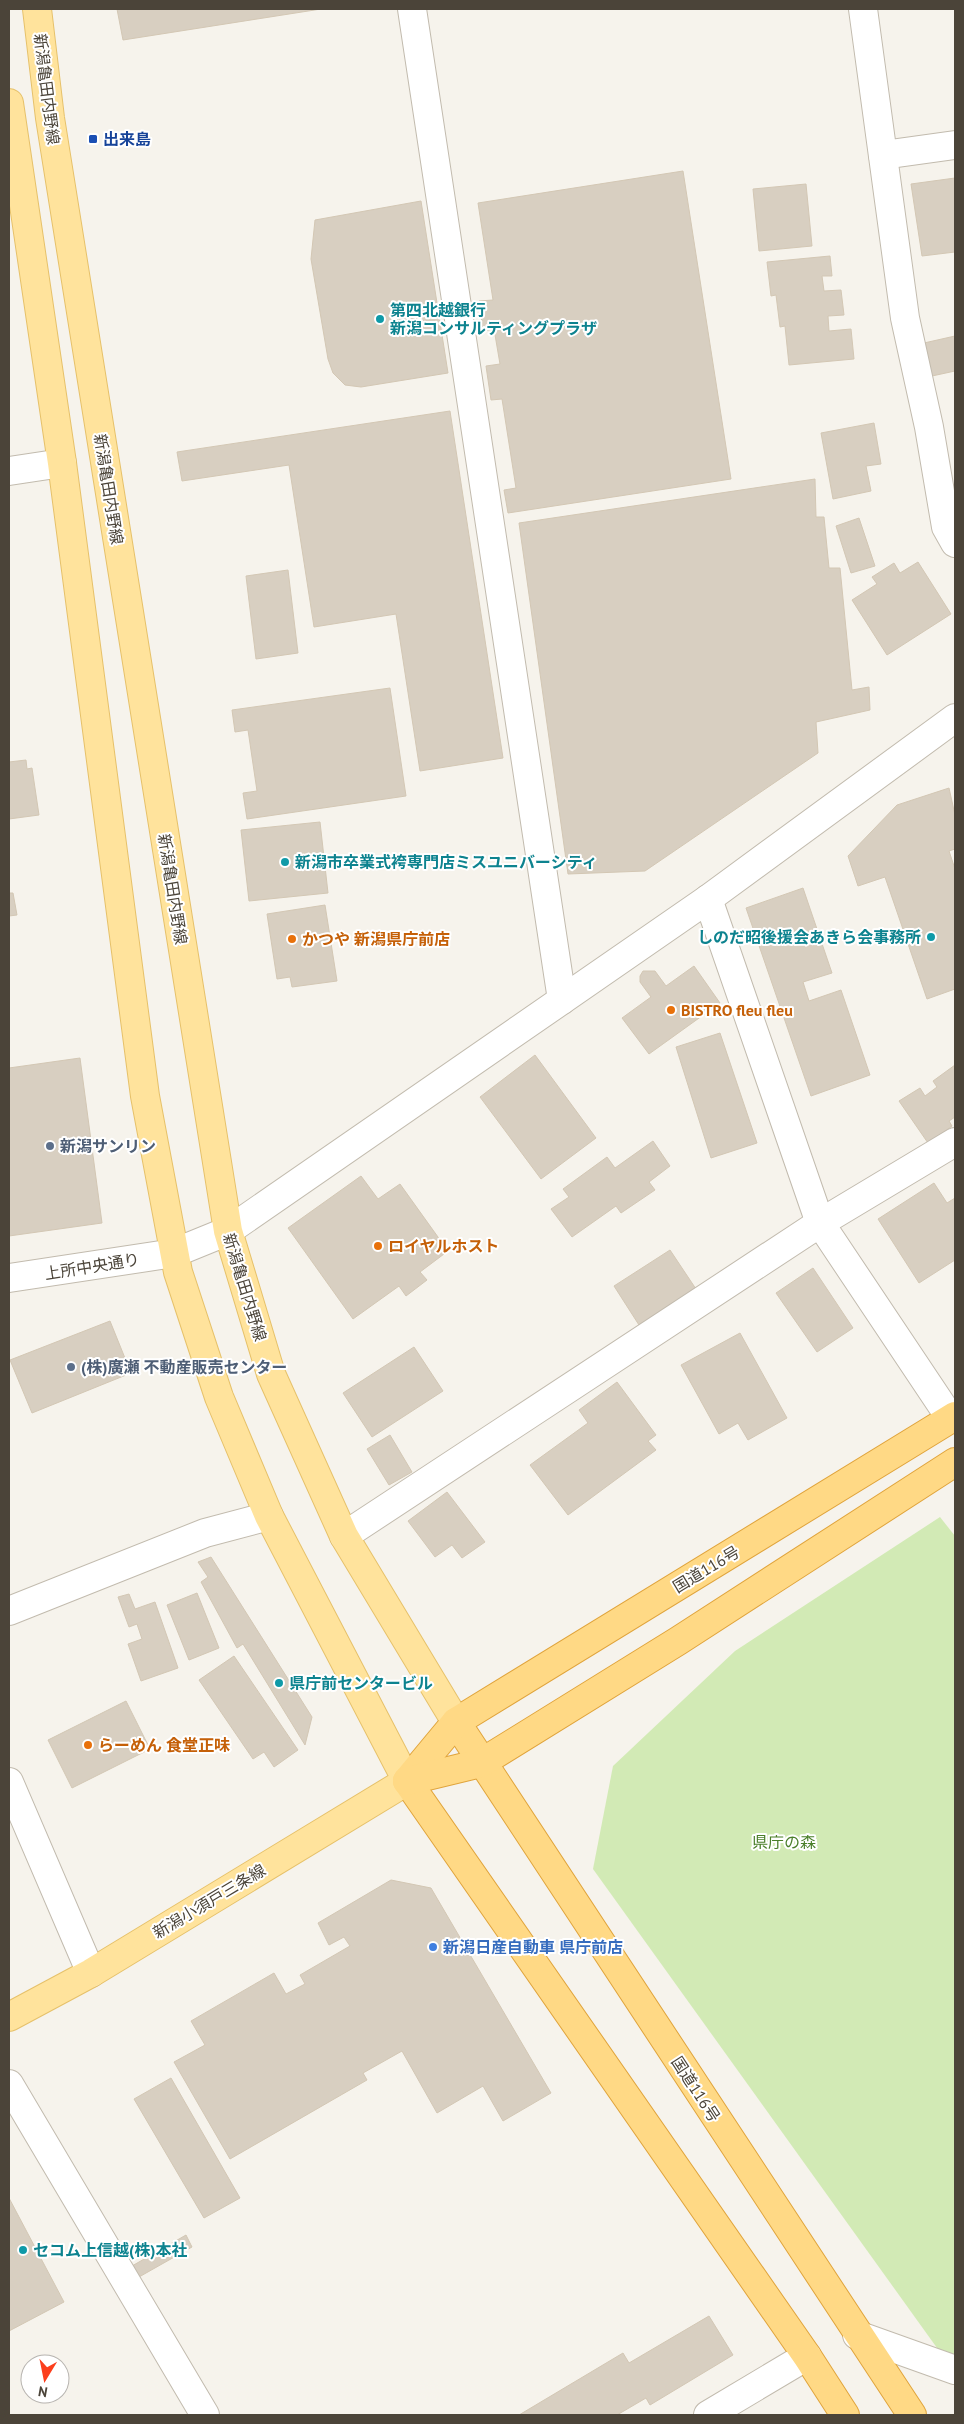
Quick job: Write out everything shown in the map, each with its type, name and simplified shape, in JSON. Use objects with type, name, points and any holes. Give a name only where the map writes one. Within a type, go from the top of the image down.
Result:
[{"type":"highway","name":"国道116号","points":[[407,1781],[456,1722],[953,1418]]},
{"type":"highway","points":[[845,2415],[807,2356],[407,1781],[482,1763],[694,1630],[955,1462]]},
{"type":"highway","name":"国道116号","points":[[456,1722],[857,2335],[912,2415]]},
{"type":"main road","name":"新潟亀田内野線","points":[[37,9],[52,128],[228,1231],[271,1374],[344,1536],[456,1722]]},
{"type":"main road","points":[[9,102],[62,463],[145,1096],[178,1272],[219,1397],[269,1516],[407,1781]]},
{"type":"main road","name":"新潟小須戸三条線","points":[[9,2016],[91,1972],[407,1781]]},
{"type":"street","points":[[412,9],[562,1000]]},
{"type":"street","points":[[863,9],[905,318],[929,428],[946,527],[955,543]]},
{"type":"street","points":[[883,155],[955,145]]},
{"type":"street","points":[[9,471],[62,463]]},
{"type":"street","name":"上所中央通り","points":[[9,1278],[174,1254],[228,1231],[708,899],[955,718]]},
{"type":"street","points":[[708,899],[820,1223],[953,1418]]},
{"type":"street","points":[[344,1536],[820,1223],[955,1142]]},
{"type":"street","points":[[9,1611],[205,1533],[269,1516]]},
{"type":"street","points":[[9,1782],[91,1972]]},
{"type":"street","points":[[9,2084],[205,2415]]},
{"type":"street","points":[[857,2335],[955,2370]]},
{"type":"street","points":[[708,2415],[807,2356]]},
{"type":"green space","name":"県庁の森","points":[[940,1517],[955,1536],[955,2373],[593,1869],[613,1766],[735,1651]]},
{"type":"building","points":[[117,9],[321,9],[123,40]]},
{"type":"building","points":[[683,171],[731,479],[508,513],[504,490],[516,488],[502,399],[491,400],[486,366],[500,364],[494,329],[483,331],[479,301],[493,300],[478,203]]},
{"type":"building","points":[[955,178],[955,252],[922,256],[911,184]]},
{"type":"building","points":[[806,184],[812,246],[759,251],[753,189]]},
{"type":"building","name":"第四北越銀行 新潟コンサルティングプラザ","points":[[421,201],[448,373],[361,387],[345,385],[333,373],[328,359],[311,259],[315,220]]},
{"type":"building","points":[[830,256],[832,276],[822,276],[824,291],[841,290],[844,315],[828,316],[829,331],[851,329],[854,359],[789,365],[785,326],[780,327],[776,295],[771,296],[767,262]]},
{"type":"building","points":[[955,336],[955,371],[932,376],[924,343]]},
{"type":"building","points":[[450,411],[503,758],[420,771],[396,614],[314,627],[289,465],[182,481],[177,452]]},
{"type":"building","points":[[874,423],[881,464],[866,466],[871,491],[833,499],[821,433]]},
{"type":"building","points":[[815,479],[816,517],[824,517],[829,568],[840,568],[852,690],[869,687],[870,710],[816,722],[818,753],[645,871],[568,874],[519,523]]},
{"type":"building","points":[[859,518],[875,566],[851,573],[836,526]]},
{"type":"building","points":[[918,562],[951,614],[887,655],[852,600],[877,584],[872,577],[894,563],[900,573]]},
{"type":"building","points":[[288,570],[298,653],[256,659],[246,576]]},
{"type":"building","points":[[390,688],[406,796],[247,819],[243,793],[257,791],[248,730],[235,732],[232,710]]},
{"type":"building","points":[[26,760],[27,769],[32,768],[39,815],[9,819],[9,762]]},
{"type":"building","name":"しのだ昭後援会あきら会事務所","points":[[949,788],[955,815],[955,849],[949,851],[955,869],[955,989],[927,999],[885,877],[858,886],[848,856],[897,805]]},
{"type":"building","name":"新潟市卒業式袴専門店ミスユニバーシティ","points":[[320,822],[328,893],[249,901],[241,830]]},
{"type":"building","points":[[803,888],[832,973],[803,982],[809,1001],[841,990],[870,1075],[811,1096],[746,908]]},
{"type":"building","points":[[9,893],[13,893],[17,915],[9,916]]},
{"type":"building","points":[[325,905],[337,981],[292,987],[290,977],[277,979],[267,914]]},
{"type":"building","name":"BISTRO fleu fleu","points":[[694,966],[720,1003],[649,1054],[622,1018],[651,997],[640,982],[640,976],[643,971],[655,971],[666,986]]},
{"type":"building","points":[[720,1033],[757,1143],[711,1158],[676,1047]]},
{"type":"building","points":[[535,1055],[596,1138],[541,1179],[480,1097]]},
{"type":"building","name":"新潟サンリン","points":[[80,1058],[102,1223],[9,1236],[9,1068]]},
{"type":"building","points":[[955,1065],[955,1117],[949,1121],[952,1126],[928,1143],[899,1101],[920,1088],[925,1096],[937,1087],[933,1081]]},
{"type":"building","points":[[653,1141],[670,1166],[649,1182],[655,1190],[621,1213],[616,1206],[572,1237],[551,1209],[569,1197],[563,1189],[607,1157],[615,1168]]},
{"type":"building","points":[[361,1176],[378,1199],[400,1184],[448,1251],[420,1272],[427,1280],[406,1296],[399,1286],[353,1319],[288,1228]]},
{"type":"building","points":[[934,1183],[947,1203],[955,1198],[955,1260],[919,1283],[878,1219]]},
{"type":"building","points":[[670,1250],[696,1289],[639,1325],[614,1286]]},
{"type":"building","points":[[813,1268],[853,1328],[817,1352],[776,1293]]},
{"type":"building","name":"(株)廣瀬 不動産販売センター","points":[[110,1321],[131,1373],[32,1413],[10,1360]]},
{"type":"building","points":[[740,1333],[787,1418],[748,1440],[738,1423],[719,1434],[681,1365]]},
{"type":"building","points":[[414,1347],[443,1391],[372,1437],[343,1393]]},
{"type":"building","points":[[617,1382],[656,1435],[648,1441],[656,1450],[568,1515],[530,1465],[588,1423],[579,1410]]},
{"type":"building","points":[[390,1435],[412,1472],[389,1485],[367,1449]]},
{"type":"building","points":[[447,1492],[485,1542],[462,1558],[452,1545],[435,1557],[408,1521]]},
{"type":"building","name":"県庁前センタービル","points":[[211,1557],[312,1717],[305,1745],[243,1644],[237,1648],[201,1582],[208,1577],[198,1562]]},
{"type":"building","points":[[197,1593],[219,1648],[189,1660],[167,1605]]},
{"type":"building","points":[[129,1594],[135,1609],[155,1602],[178,1668],[141,1681],[128,1644],[142,1639],[137,1624],[129,1627],[118,1597]]},
{"type":"building","points":[[234,1656],[298,1750],[274,1767],[264,1752],[253,1759],[199,1680]]},
{"type":"building","points":[[126,1701],[150,1749],[72,1788],[48,1740]]},
{"type":"building","points":[[391,1880],[431,1888],[551,2093],[503,2121],[483,2086],[437,2113],[402,2051],[363,2073],[367,2080],[230,2159],[174,2062],[205,2045],[191,2021],[274,1973],[286,1994],[305,1984],[300,1975],[350,1946],[344,1937],[329,1945],[318,1923]]},
{"type":"building","points":[[171,2078],[240,2198],[204,2218],[134,2099]]},
{"type":"building","name":"セコム上信越(株)本社","points":[[9,2198],[64,2302],[9,2331]]},
{"type":"building","points":[[186,2235],[192,2247],[139,2277],[132,2266]]},
{"type":"building","points":[[709,2316],[733,2355],[650,2405],[646,2398],[617,2415],[519,2415],[623,2353],[629,2363]]},
{"type":"place","name":"出来島","points":[[93,139]]},
{"type":"place","name":"第四北越銀行 新潟コンサルティングプラザ","points":[[380,319]]},
{"type":"place","name":"新潟市卒業式袴専門店ミスユニバーシティ","points":[[285,862]]},
{"type":"place","name":"しのだ昭後援会あきら会事務所","points":[[931,937]]},
{"type":"place","name":"かつや 新潟県庁前店","points":[[292,939]]},
{"type":"place","name":"BISTRO fleu fleu","points":[[671,1010]]},
{"type":"place","name":"新潟サンリン","points":[[50,1146]]},
{"type":"place","name":"ロイヤルホスト","points":[[378,1246]]},
{"type":"place","name":"(株)廣瀬 不動産販売センター","points":[[71,1367]]},
{"type":"place","name":"県庁前センタービル","points":[[279,1683]]},
{"type":"place","name":"らーめん 食堂正味","points":[[88,1745]]},
{"type":"place","name":"新潟日産自動車 県庁前店","points":[[433,1947]]},
{"type":"place","name":"セコム上信越(株)本社","points":[[23,2250]]}]
